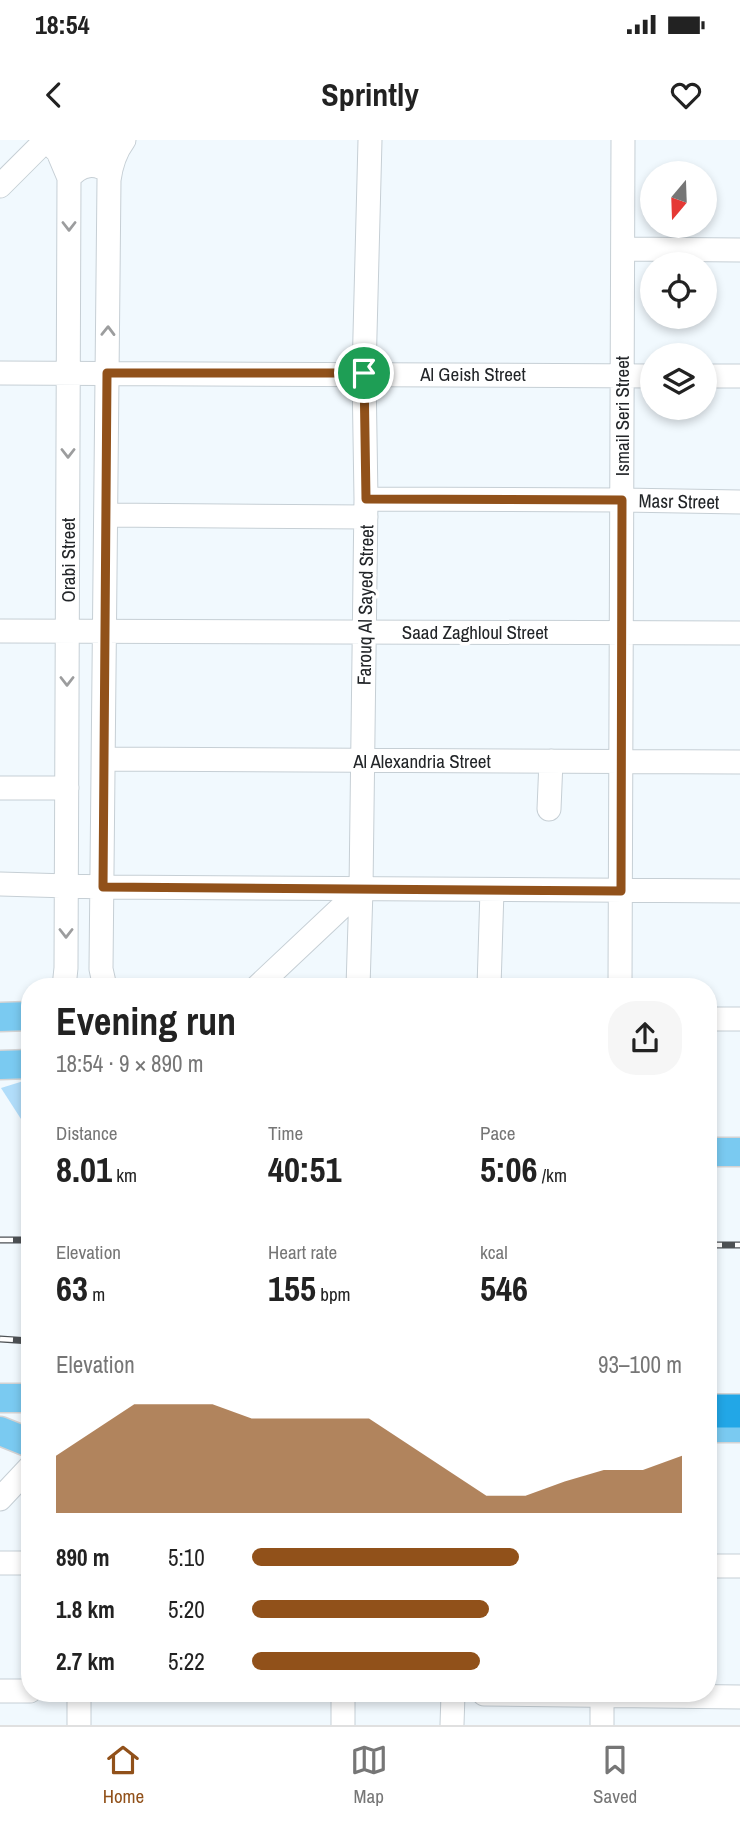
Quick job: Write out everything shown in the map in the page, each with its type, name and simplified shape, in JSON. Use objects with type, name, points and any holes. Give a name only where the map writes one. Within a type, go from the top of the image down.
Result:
[{"type":"highway","points":[[717,1411],[740,1411]]},
{"type":"main road","points":[[0,1017],[21,1016]]},
{"type":"main road","points":[[717,1152],[740,1152]]},
{"type":"main road","points":[[0,1398],[21,1398]]},
{"type":"main road","points":[[717,1401],[740,1401]]},
{"type":"main road","points":[[0,1423],[21,1423]]},
{"type":"main road","points":[[717,1428],[740,1428]]},
{"type":"main road","points":[[0,1431],[21,1439]]},
{"type":"street","points":[[0,186],[46,140],[81,149],[105,146],[122,140]]},
{"type":"street","name":"Orabi Street","points":[[46,140],[58,152],[69,178],[65,978]]},
{"type":"street","name":"Orabi Street","points":[[104,978],[110,173],[122,140]]},
{"type":"street","name":"Farouq Al Sayed Street","points":[[358,978],[365,632],[364,373],[370,140]]},
{"type":"street","name":"Ismail Seri Street","points":[[620,978],[623,140]]},
{"type":"street","points":[[69,178],[74,172],[88,165],[100,167],[110,173]]},
{"type":"street","points":[[623,249],[740,250]]},
{"type":"street","name":"Al Geish Street","points":[[0,373],[640,376]]},
{"type":"street","points":[[717,376],[740,376]]},
{"type":"street","name":"Masr Street","points":[[106,515],[622,500],[740,502]]},
{"type":"street","name":"Saad Zaghloul Street","points":[[0,631],[740,633]]},
{"type":"street","name":"Al Alexandria Street","points":[[104,759],[740,762]]},
{"type":"street","points":[[549,808],[551,761]]},
{"type":"street","points":[[0,788],[67,788]]},
{"type":"street","points":[[0,884],[740,891]]},
{"type":"street","points":[[267,978],[361,889]]},
{"type":"street","points":[[489,978],[492,890]]},
{"type":"street","points":[[717,1019],[740,1019]]},
{"type":"street","points":[[0,1499],[21,1477]]},
{"type":"street","points":[[0,1563],[21,1563]]},
{"type":"street","points":[[717,1566],[740,1566]]},
{"type":"street","points":[[0,1691],[21,1691]]},
{"type":"street","points":[[717,1697],[740,1697]]},
{"type":"street","points":[[79,1702],[79,1725]]},
{"type":"street","points":[[342,1725],[343,1702]]},
{"type":"street","points":[[453,1702],[453,1725]]},
{"type":"street","points":[[602,1702],[602,1725]]},
{"type":"shaded area","points":[[21,1082],[21,1119],[1,1088]]},
{"type":"railway","points":[[0,1240],[21,1240]]},
{"type":"railway","points":[[717,1245],[740,1245]]},
{"type":"railway","points":[[0,1339],[21,1340]]},
{"type":"route","points":[[107,373],[364,373],[366,499],[622,500],[621,891],[103,887],[107,373]]}]
